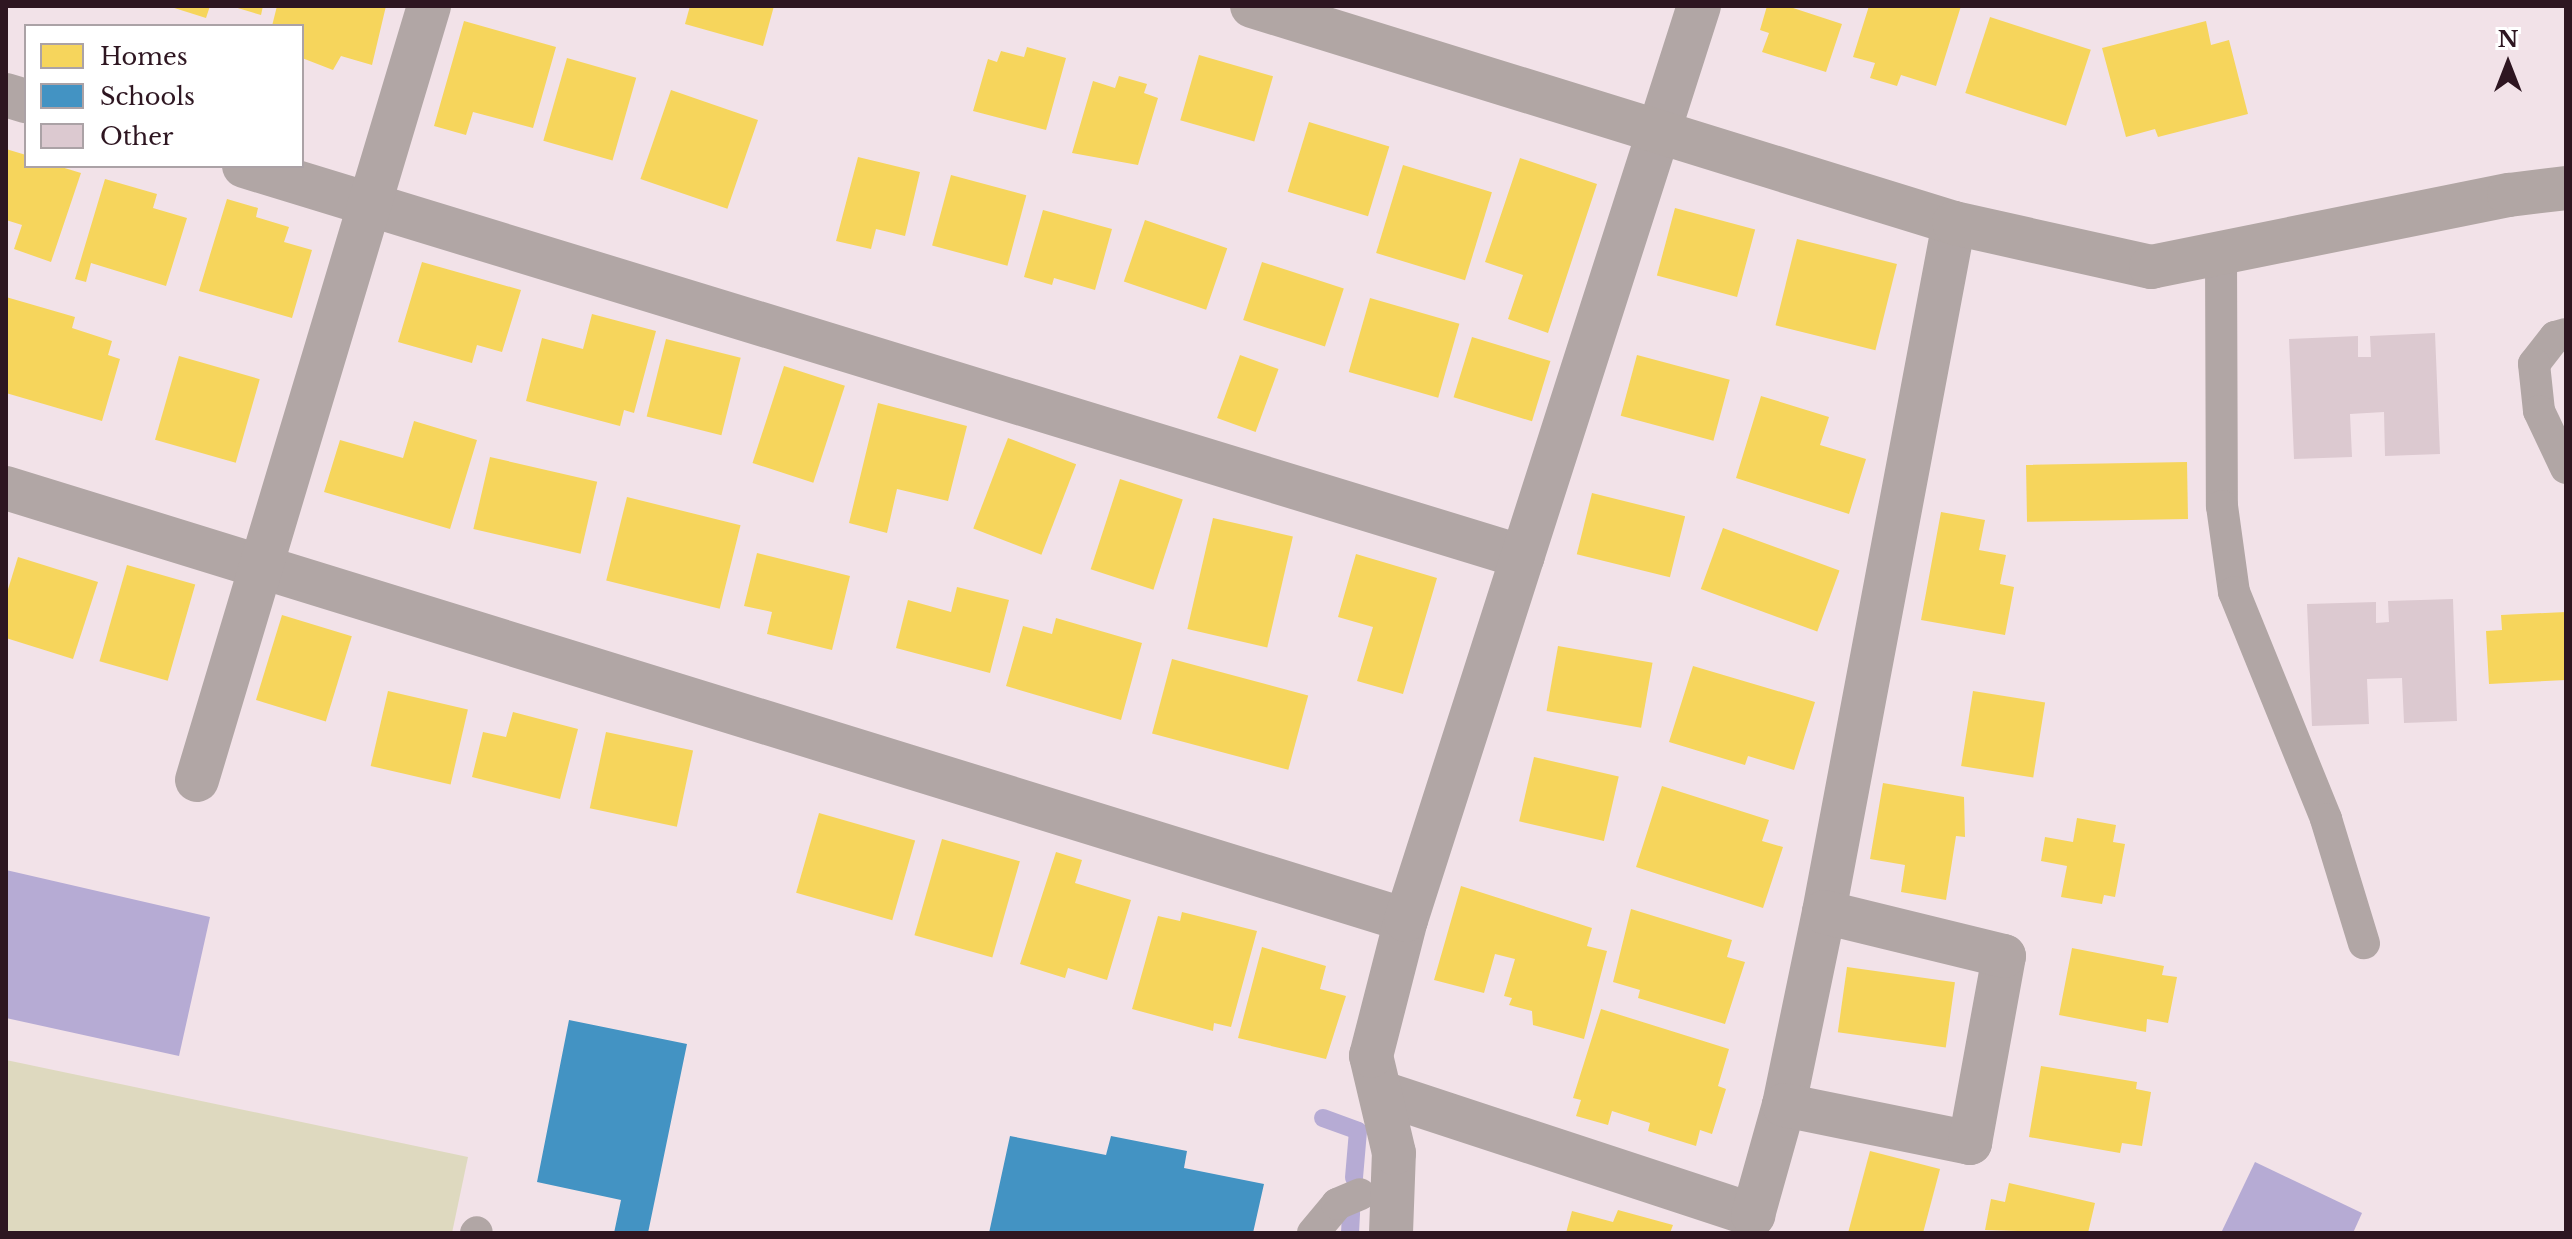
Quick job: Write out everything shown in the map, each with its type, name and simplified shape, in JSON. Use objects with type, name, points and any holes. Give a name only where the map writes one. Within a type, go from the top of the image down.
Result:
[{"type":"street","points":[[197,780],[373,205],[429,6]]},
{"type":"street","points":[[1252,6],[1660,129],[1954,223],[2151,267],[2509,195],[2564,193]]},
{"type":"street","points":[[1391,1233],[1377,1188],[1394,1153],[1371,1056],[1406,920],[1699,6]]},
{"type":"street","points":[[251,168],[1523,557]]},
{"type":"street","points":[[1382,1093],[1753,1215],[1784,1105],[1824,912],[1954,223]]},
{"type":"street","points":[[6,488],[261,564],[1406,920]]},
{"type":"street","points":[[1784,1105],[1970,1143],[2004,956],[1824,912]]},
{"type":"lane","points":[[2221,253],[2222,506],[2234,592],[2326,819],[2364,943]]},
{"type":"lane","points":[[2566,334],[2555,337],[2534,364],[2539,411],[2566,468]]},
{"type":"lane","points":[[1313,1233],[1337,1204],[1377,1188]]},
{"type":"shaded area","points":[[6,870],[210,917],[179,1056],[6,1018]]},
{"type":"shaded area","points":[[6,1060],[468,1157],[452,1233],[6,1233]]},
{"type":"shaded area","points":[[2255,1162],[2362,1213],[2353,1233],[2221,1233]]},
{"type":"building: Homes","points":[[168,6],[210,6],[206,18]]},
{"type":"building: Homes","points":[[231,6],[263,6],[261,15]]},
{"type":"building: Homes","points":[[277,6],[386,6],[372,65],[341,56],[333,70],[304,59],[304,24],[272,24]]},
{"type":"building: Homes","points":[[690,6],[774,6],[763,46],[685,24]]},
{"type":"building: Homes","points":[[1767,6],[1787,6],[1842,24],[1826,72],[1762,52],[1769,33],[1760,30]]},
{"type":"building: Homes","points":[[1869,6],[1961,6],[1936,86],[1901,75],[1897,86],[1870,78],[1875,63],[1853,57]]},
{"type":"building: Homes","points":[[1990,17],[2091,50],[2066,126],[1965,93]]},
{"type":"building: Homes","points":[[464,21],[556,47],[533,128],[473,112],[466,135],[434,126]]},
{"type":"building: Homes","points":[[2206,21],[2211,45],[2229,40],[2248,114],[2158,137],[2155,129],[2126,137],[2102,48]]},
{"type":"building: Homes","points":[[1027,47],[1066,58],[1046,130],[973,111],[988,59],[997,62],[1001,51],[1024,57]]},
{"type":"building: Homes","points":[[1199,55],[1273,76],[1254,142],[1180,120]]},
{"type":"building: Homes","points":[[567,58],[636,78],[613,161],[543,141]]},
{"type":"building: Homes","points":[[1119,76],[1147,84],[1144,93],[1158,98],[1138,165],[1072,153],[1093,81],[1115,88]]},
{"type":"building: Homes","points":[[671,90],[758,120],[727,209],[640,179]]},
{"type":"building: Homes","points":[[1309,122],[1389,147],[1368,216],[1288,192]]},
{"type":"building: Homes","points":[[6,149],[24,154],[24,168],[65,168],[81,173],[51,262],[14,249],[22,225],[6,220]]},
{"type":"building: Homes","points":[[858,157],[920,172],[905,236],[876,229],[871,249],[836,241]]},
{"type":"building: Homes","points":[[1520,158],[1597,184],[1548,333],[1508,319],[1523,275],[1485,262]]},
{"type":"building: Homes","points":[[1403,165],[1492,192],[1465,280],[1376,253]]},
{"type":"building: Homes","points":[[951,175],[1026,195],[1007,266],[932,246]]},
{"type":"building: Homes","points":[[105,179],[157,194],[153,208],[187,218],[166,286],[91,263],[86,282],[75,279]]},
{"type":"building: Homes","points":[[227,199],[258,208],[256,217],[289,227],[284,242],[312,250],[292,318],[199,291]]},
{"type":"building: Homes","points":[[1675,208],[1755,229],[1737,297],[1657,276]]},
{"type":"building: Homes","points":[[1043,210],[1112,229],[1095,290],[1054,278],[1052,285],[1024,277]]},
{"type":"building: Homes","points":[[1145,220],[1227,248],[1206,310],[1124,281]]},
{"type":"building: Homes","points":[[1797,239],[1897,264],[1875,350],[1775,325]]},
{"type":"building: Homes","points":[[422,262],[521,290],[502,352],[477,345],[472,363],[398,342]]},
{"type":"building: Homes","points":[[1262,262],[1344,289],[1325,347],[1243,320]]},
{"type":"building: Homes","points":[[6,297],[75,317],[72,328],[112,341],[108,355],[120,359],[102,421],[6,393]]},
{"type":"building: Homes","points":[[1370,298],[1459,324],[1438,398],[1349,372]]},
{"type":"building: Homes","points":[[592,314],[656,331],[634,413],[624,410],[620,426],[526,401],[542,338],[583,349]]},
{"type":"building: Homes","points":[[1472,337],[1550,361],[1532,421],[1454,397]]},
{"type":"building: Homes","points":[[666,339],[741,358],[721,435],[647,417]]},
{"type":"building: Homes","points":[[1240,355],[1279,369],[1256,432],[1217,418]]},
{"type":"building: Homes","points":[[1637,355],[1730,380],[1713,441],[1621,416]]},
{"type":"building: Homes","points":[[179,356],[260,379],[236,463],[155,440]]},
{"type":"building: Homes","points":[[784,366],[845,386],[813,483],[752,463]]},
{"type":"building: Homes","points":[[1761,396],[1829,417],[1820,445],[1866,459],[1849,514],[1736,478]]},
{"type":"building: Homes","points":[[878,403],[967,426],[948,501],[897,489],[887,533],[849,523]]},
{"type":"building: Homes","points":[[414,421],[477,440],[450,529],[324,492],[340,440],[403,458]]},
{"type":"building: Homes","points":[[1008,438],[1076,464],[1041,555],[973,529]]},
{"type":"building: Homes","points":[[490,457],[597,482],[581,554],[473,529]]},
{"type":"building: Homes","points":[[2187,462],[2188,519],[2027,522],[2026,465]]},
{"type":"building: Homes","points":[[1120,479],[1183,499],[1153,590],[1091,569]]},
{"type":"building: Homes","points":[[1592,493],[1685,516],[1670,577],[1577,554]]},
{"type":"building: Homes","points":[[627,497],[741,525],[720,609],[606,580]]},
{"type":"building: Homes","points":[[1941,512],[1985,520],[1979,550],[2006,555],[2000,584],[2014,587],[2005,635],[1921,620]]},
{"type":"building: Homes","points":[[1213,518],[1293,536],[1267,648],[1187,629]]},
{"type":"building: Homes","points":[[1723,528],[1840,570],[1817,631],[1701,589]]},
{"type":"building: Homes","points":[[757,553],[850,576],[832,650],[767,634],[772,612],[744,606]]},
{"type":"building: Homes","points":[[1356,554],[1437,578],[1403,694],[1357,681],[1373,627],[1338,617]]},
{"type":"building: Homes","points":[[18,557],[98,582],[73,659],[6,638],[6,596]]},
{"type":"building: Homes","points":[[127,565],[195,585],[168,681],[99,661]]},
{"type":"building: Homes","points":[[957,587],[1009,600],[990,673],[896,648],[908,600],[951,612]]},
{"type":"building: Homes","points":[[2566,612],[2566,680],[2489,684],[2486,631],[2502,630],[2501,615]]},
{"type":"building: Homes","points":[[282,615],[352,636],[326,721],[256,700]]},
{"type":"building: Homes","points":[[1056,618],[1142,643],[1121,720],[1006,686],[1023,626],[1052,634]]},
{"type":"building: Homes","points":[[1558,646],[1653,663],[1641,728],[1547,711]]},
{"type":"building: Homes","points":[[1172,659],[1308,695],[1288,770],[1152,733]]},
{"type":"building: Homes","points":[[1693,666],[1815,702],[1794,770],[1748,756],[1745,765],[1669,742]]},
{"type":"building: Homes","points":[[388,691],[468,709],[451,784],[371,766]]},
{"type":"building: Homes","points":[[1973,691],[2045,702],[2033,777],[1961,766]]},
{"type":"building: Homes","points":[[513,712],[578,729],[560,799],[472,777],[483,732],[506,737]]},
{"type":"building: Homes","points":[[606,732],[693,751],[677,827],[590,808]]},
{"type":"building: Homes","points":[[1534,757],[1619,777],[1604,841],[1519,821]]},
{"type":"building: Homes","points":[[1883,783],[1964,797],[1965,837],[1956,836],[1946,900],[1901,892],[1905,865],[1870,859]]},
{"type":"building: Homes","points":[[1662,786],[1769,820],[1762,841],[1783,847],[1763,908],[1636,867]]},
{"type":"building: Homes","points":[[819,813],[915,841],[892,920],[796,893]]},
{"type":"building: Homes","points":[[2077,818],[2116,825],[2113,842],[2125,844],[2115,897],[2104,895],[2102,904],[2061,897],[2067,866],[2041,861],[2045,837],[2073,842]]},
{"type":"building: Homes","points":[[942,839],[1020,861],[992,957],[914,935]]},
{"type":"building: Homes","points":[[1056,852],[1082,860],[1075,883],[1131,900],[1107,980],[1068,968],[1065,978],[1020,964]]},
{"type":"building: Homes","points":[[1461,886],[1592,928],[1587,946],[1607,951],[1584,1039],[1533,1025],[1532,1011],[1509,1005],[1512,998],[1504,996],[1515,959],[1495,954],[1484,993],[1434,980]]},
{"type":"building: Homes","points":[[1631,909],[1732,940],[1727,957],[1745,962],[1725,1024],[1638,998],[1640,990],[1613,982]]},
{"type":"building: Homes","points":[[1182,912],[1257,931],[1231,1027],[1214,1023],[1213,1031],[1132,1009],[1158,916],[1180,921]]},
{"type":"building: Homes","points":[[1262,947],[1326,966],[1320,989],[1346,996],[1326,1059],[1238,1038]]},
{"type":"building: Homes","points":[[2072,948],[2164,966],[2162,975],[2177,977],[2168,1023],[2147,1019],[2146,1032],[2059,1015]]},
{"type":"building: Homes","points":[[1847,967],[1955,982],[1946,1048],[1838,1032]]},
{"type":"building: Homes","points":[[1601,1009],[1729,1049],[1718,1086],[1726,1089],[1712,1134],[1700,1130],[1696,1146],[1648,1131],[1650,1123],[1612,1111],[1608,1125],[1576,1116],[1581,1100],[1573,1098]]},
{"type":"building: Homes","points":[[2041,1066],[2137,1082],[2136,1089],[2151,1092],[2142,1146],[2122,1143],[2120,1153],[2029,1137]]},
{"type":"building: Homes","points":[[1870,1151],[1940,1169],[1923,1233],[1848,1233]]},
{"type":"building: Homes","points":[[2009,1183],[2095,1203],[2088,1233],[1985,1230],[1991,1199],[2005,1202]]},
{"type":"building: Homes","points":[[1618,1210],[1673,1225],[1670,1233],[1566,1233],[1572,1211],[1613,1222]]},
{"type":"building: Schools","points":[[569,1020],[687,1044],[648,1233],[614,1233],[621,1200],[537,1182]]},
{"type":"building: Schools","points":[[1010,1136],[1106,1155],[1111,1136],[1187,1151],[1184,1168],[1264,1184],[1253,1233],[989,1233]]},
{"type":"building: Other","points":[[2435,333],[2440,454],[2385,456],[2384,412],[2350,414],[2352,457],[2294,459],[2289,339],[2358,336],[2358,357],[2371,357],[2370,336]]},
{"type":"building: Other","points":[[2453,599],[2457,721],[2404,723],[2402,678],[2367,679],[2369,724],[2312,726],[2307,604],[2376,602],[2376,623],[2389,622],[2388,601]]},
{"type":"waterway","points":[[1323,1118],[1358,1131],[1354,1178]]},
{"type":"waterway","points":[[1350,1233],[1351,1213]]}]
